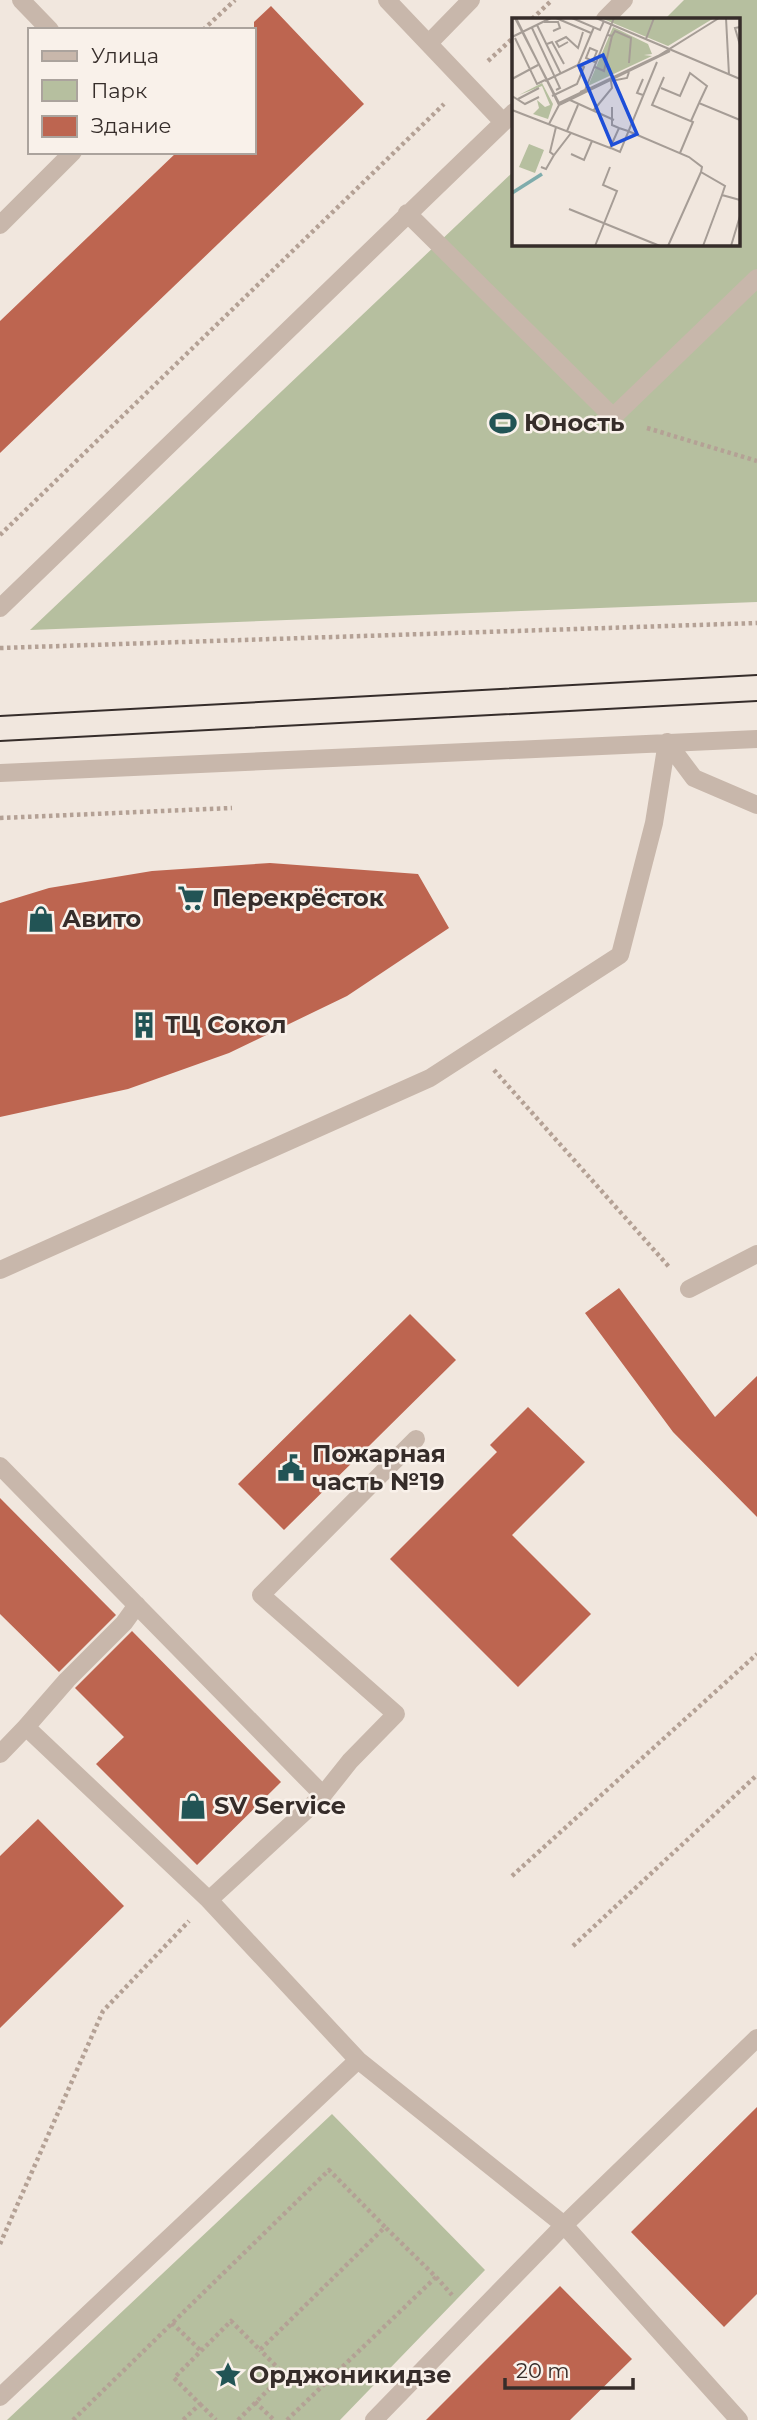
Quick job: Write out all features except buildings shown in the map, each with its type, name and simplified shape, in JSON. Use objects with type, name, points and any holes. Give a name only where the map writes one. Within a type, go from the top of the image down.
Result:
[{"type":"street","points":[[21,0],[48,28]]},
{"type":"street","points":[[0,608],[508,117],[467,82],[387,0]]},
{"type":"street","points":[[429,43],[471,0]]},
{"type":"street","points":[[606,18],[624,0]]},
{"type":"street","points":[[0,225],[71,154]]},
{"type":"street","points":[[407,213],[613,417],[757,278]]},
{"type":"street","points":[[0,773],[757,739]]},
{"type":"street","points":[[667,742],[694,778],[757,805]]},
{"type":"street","points":[[0,1270],[430,1078],[620,955],[654,824],[667,742]]},
{"type":"street","points":[[689,1289],[757,1254]]},
{"type":"street","points":[[209,1900],[323,1794],[350,1761],[396,1714],[261,1595],[416,1439]]},
{"type":"street","points":[[0,1466],[323,1794]]},
{"type":"street","points":[[0,1754],[67,1680],[124,1623],[137,1605]]},
{"type":"street","points":[[26,1727],[209,1900],[358,2060],[564,2224],[739,2420]]},
{"type":"street","points":[[374,2420],[564,2224],[757,2038]]},
{"type":"street","points":[[0,2397],[358,2060]]},
{"type":"path","points":[[204,28],[235,0]]},
{"type":"path","points":[[533,18],[552,0]]},
{"type":"path","points":[[0,535],[512,39]]},
{"type":"path","points":[[613,417],[757,461]]},
{"type":"path","points":[[0,648],[757,623]]},
{"type":"path","points":[[0,818],[232,808]]},
{"type":"path","points":[[475,1048],[689,1289]]},
{"type":"path","points":[[512,1877],[757,1654]]},
{"type":"path","points":[[573,1946],[757,1775]]},
{"type":"path","points":[[0,2244],[103,2011],[209,1900]]},
{"type":"path","points":[[74,2420],[329,2170],[436,2277],[287,2420]]},
{"type":"path","points":[[260,2350],[385,2227]]},
{"type":"path","points":[[216,2420],[174,2378],[232,2321],[284,2374],[238,2420]]},
{"type":"path","points":[[172,2323],[201,2351]]},
{"type":"path","points":[[256,2402],[274,2420]]},
{"type":"path","points":[[183,2420],[200,2403]]},
{"type":"green space","name":"Юность","points":[[684,0],[757,0],[757,602],[30,630],[512,173],[512,245],[740,245],[740,18],[666,18]]},
{"type":"green space","points":[[332,2114],[485,2270],[340,2420],[7,2420]]},
{"type":"tram line","points":[[0,716],[757,675]]},
{"type":"tram line","points":[[0,741],[757,701]]},
{"type":"place","name":"Юность","points":[[503,423]]},
{"type":"place","name":"Перекрёсток","points":[[191,898]]},
{"type":"place","name":"Авито","points":[[41,919]]},
{"type":"place","name":"ТЦ Сокол","points":[[144,1025]]},
{"type":"place","name":"Пожарная часть №19","points":[[291,1468]]},
{"type":"place","name":"SV Service","points":[[193,1806]]},
{"type":"place","name":"Орджоникидзе","points":[[228,2375]]}]
